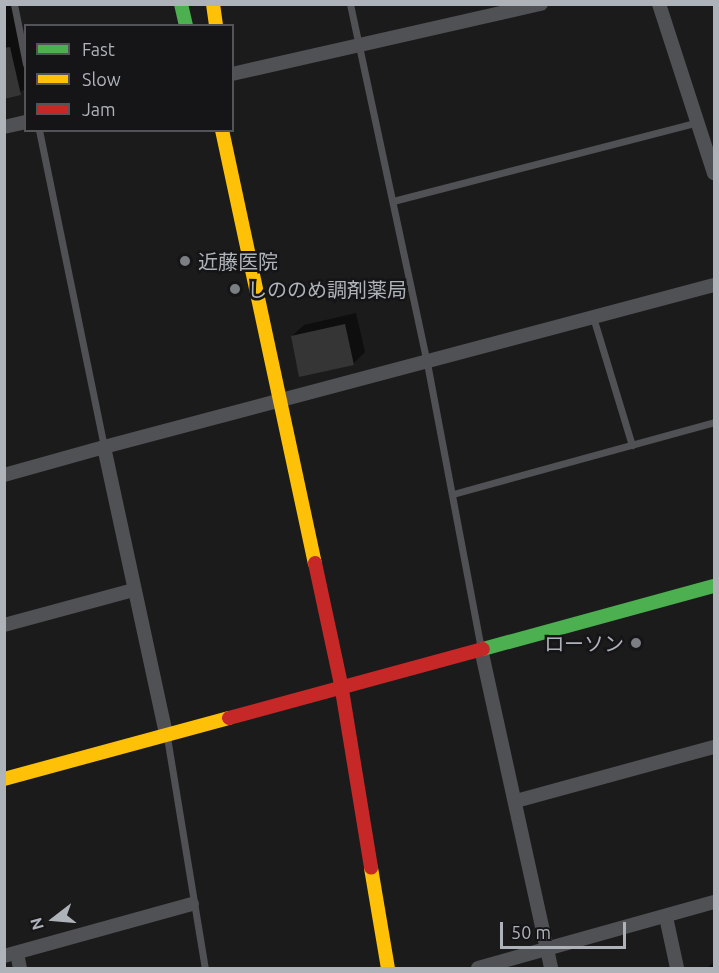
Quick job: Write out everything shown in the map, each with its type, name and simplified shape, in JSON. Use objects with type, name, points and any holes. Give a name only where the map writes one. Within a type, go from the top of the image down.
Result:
[{"type":"street","points":[[181,4],[186,24]]},
{"type":"street","points":[[213,4],[216,24]]},
{"type":"street","points":[[234,74],[358,46],[507,8],[541,4]]},
{"type":"street","points":[[659,4],[714,173]]},
{"type":"street","points":[[4,126],[24,122]]},
{"type":"street","points":[[222,132],[278,404],[341,684],[388,969]]},
{"type":"street","points":[[4,475],[104,447],[278,404],[714,285]]},
{"type":"street","points":[[104,447],[166,734]]},
{"type":"street","points":[[4,779],[341,684],[714,586]]},
{"type":"street","points":[[4,625],[134,590]]},
{"type":"street","points":[[481,649],[551,969]]},
{"type":"street","points":[[516,801],[714,747]]},
{"type":"street","points":[[478,969],[714,902]]},
{"type":"street","points":[[20,969],[11,954],[192,904]]},
{"type":"street","points":[[666,917],[677,969]]},
{"type":"lane","points":[[14,4],[24,54]]},
{"type":"lane","points":[[350,4],[427,363],[481,649]]},
{"type":"lane","points":[[393,201],[698,122]]},
{"type":"lane","points":[[39,132],[104,447]]},
{"type":"lane","points":[[592,317],[632,445]]},
{"type":"lane","points":[[453,494],[714,422]]},
{"type":"lane","points":[[166,734],[192,904],[205,969]]},
{"type":"building","points":[[10,47],[21,95],[4,99],[4,48]]},
{"type":"building","points":[[345,324],[354,365],[299,377],[291,336]]},
{"type":"traffic: fast","points":[[181,4],[186,24]]},
{"type":"traffic: fast","points":[[483,649],[714,586]]},
{"type":"traffic: slow","points":[[213,4],[216,24]]},
{"type":"traffic: slow","points":[[222,132],[315,563]]},
{"type":"traffic: slow","points":[[4,779],[229,718]]},
{"type":"traffic: slow","points":[[371,868],[388,968]]},
{"type":"traffic: jam","points":[[315,563],[341,684],[371,868]]},
{"type":"traffic: jam","points":[[229,718],[483,649]]},
{"type":"place","name":"近藤医院","points":[[185,261]]},
{"type":"place","name":"しののめ調剤薬局","points":[[235,289]]},
{"type":"place","name":"ローソン","points":[[636,643]]}]
